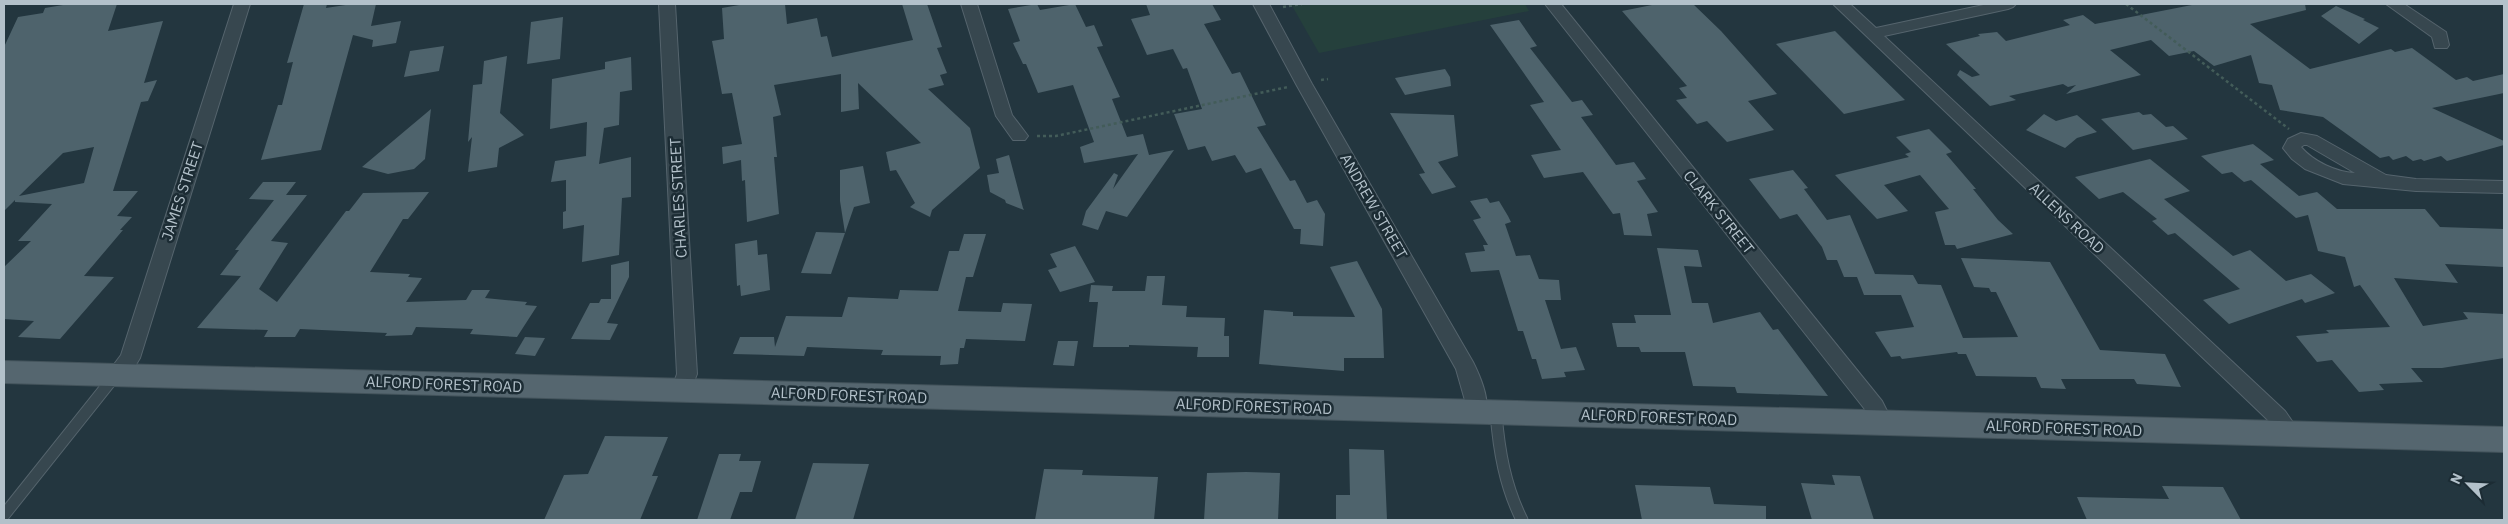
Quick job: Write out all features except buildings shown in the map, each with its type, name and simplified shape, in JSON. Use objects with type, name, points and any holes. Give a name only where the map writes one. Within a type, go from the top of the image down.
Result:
[{"type":"main road","name":"ALFORD FOREST ROAD","points":[[4,372],[2504,440]]},
{"type":"street","name":"JAMES STREET","points":[[116,375],[130,358],[242,4]]},
{"type":"street","name":"CHARLES STREET","points":[[668,4],[687,370],[681,391]]},
{"type":"street","points":[[969,4],[1004,116],[1018,136]]},
{"type":"street","name":"ANDREW STREET","points":[[1260,4],[1459,354],[1486,412]]},
{"type":"street","name":"CLARK STREET","points":[[1552,4],[1875,407],[1883,423]]},
{"type":"street","name":"ALLENS ROAD","points":[[1841,4],[2278,417],[2290,434]]},
{"type":"street","points":[[1872,34],[2008,4]]},
{"type":"street","points":[[2394,4],[2440,35],[2441,45]]},
{"type":"street","points":[[2301,139],[2294,143],[2292,148],[2298,155],[2311,165],[2344,178],[2382,180],[2416,185],[2504,187]]},
{"type":"lane","points":[[4,515],[116,375]]},
{"type":"lane","points":[[1486,412],[1500,452],[1508,486],[1522,520]]},
{"type":"path","points":[[1287,7],[1302,4]]},
{"type":"path","points":[[2126,4],[2301,139]]},
{"type":"path","points":[[1018,136],[1056,136],[1286,88]]},
{"type":"green space","points":[[1291,4],[1525,4],[1529,11],[1319,53]]}]
